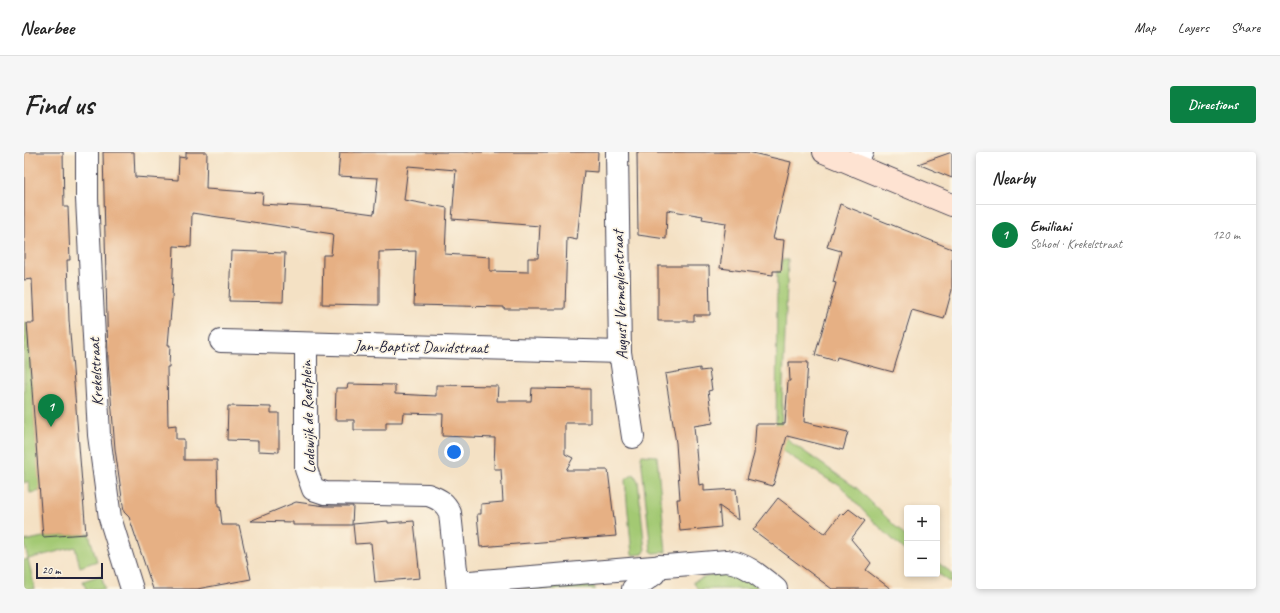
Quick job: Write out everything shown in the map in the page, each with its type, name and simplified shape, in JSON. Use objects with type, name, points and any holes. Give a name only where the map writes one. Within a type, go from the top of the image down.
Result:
[{"type":"street","name":"Krekelstraat","points":[[86,152],[99,435],[110,518],[132,589]]},
{"type":"street","name":"August Vermeylenstraat","points":[[617,152],[620,352],[633,437]]},
{"type":"street","points":[[824,152],[859,158],[952,205]]},
{"type":"street","name":"Jan-Baptist Davidstraat","points":[[221,341],[620,352]]},
{"type":"street","name":"Lodewijk de Raetplein","points":[[306,344],[306,468],[313,489],[325,493],[428,495],[439,499],[446,505],[450,513],[458,586],[603,580],[660,566],[727,561],[737,562],[747,567],[776,589]]},
{"type":"street","points":[[633,589],[654,574],[660,566]]},
{"type":"green space","points":[[782,259],[788,260],[781,432],[792,443],[858,489],[904,535],[904,550],[868,516],[839,484],[834,483],[776,447],[777,271],[781,271]]},
{"type":"green space","points":[[24,322],[27,323],[40,491],[30,493],[29,481],[24,483]]},
{"type":"green space","points":[[642,455],[657,456],[666,552],[654,553],[651,551]]},
{"type":"green space","points":[[634,474],[638,481],[645,551],[643,554],[632,555],[625,480]]},
{"type":"green space","points":[[89,534],[97,561],[80,567],[75,547],[28,559],[24,541],[43,537]]},
{"type":"green space","points":[[28,559],[35,589],[24,589],[24,560]]},
{"type":"green space","points":[[940,564],[952,573],[952,583],[940,575]]},
{"type":"green space","points":[[724,570],[732,571],[761,589],[698,589],[693,582]]},
{"type":"green space","points":[[101,575],[105,589],[86,589],[83,581]]},
{"type":"green space","points":[[590,583],[596,589],[511,589]]},
{"type":"building","points":[[24,152],[63,152],[64,207],[68,207],[70,260],[67,260],[69,320],[86,534],[43,537],[27,323],[34,323],[32,279],[24,280]]},
{"type":"building","points":[[103,152],[134,152],[135,177],[178,180],[179,157],[186,158],[186,152],[207,152],[206,189],[263,193],[262,204],[329,208],[374,214],[378,178],[338,176],[340,152],[598,152],[597,172],[584,171],[577,240],[567,238],[565,309],[504,309],[504,307],[414,305],[416,251],[379,252],[379,305],[322,304],[323,255],[331,255],[333,234],[192,213],[191,247],[174,246],[172,299],[168,345],[170,345],[169,367],[167,367],[168,426],[176,425],[176,439],[184,439],[184,460],[217,460],[218,507],[220,507],[222,525],[239,525],[251,579],[197,589],[153,589],[129,517],[124,512],[115,449],[108,361]],"holes":[[[408,166],[456,170],[452,219],[540,226],[538,258],[528,258],[528,272],[490,271],[490,257],[445,254],[447,208],[404,200]]]},
{"type":"building","points":[[637,152],[748,152],[791,162],[773,239],[784,240],[781,271],[773,271],[773,275],[720,268],[726,223],[702,219],[703,216],[667,210],[666,239],[638,235]]},
{"type":"building","points":[[952,152],[952,178],[918,164]]},
{"type":"building","points":[[840,204],[952,249],[952,290],[944,319],[912,310],[893,372],[837,357],[836,361],[815,355],[836,283],[833,282],[841,251],[827,247]]},
{"type":"building","points":[[231,251],[285,253],[283,302],[229,301]]},
{"type":"building","points":[[658,266],[709,266],[710,315],[694,315],[694,321],[658,321]]},
{"type":"building","points":[[789,362],[808,362],[804,422],[848,432],[843,450],[787,436],[773,486],[747,479],[754,454],[756,424],[785,424],[788,381],[790,381]]},
{"type":"building","points":[[700,368],[700,371],[709,370],[712,390],[708,391],[713,423],[694,426],[699,485],[704,484],[704,491],[736,489],[739,520],[719,506],[721,527],[680,531],[677,499],[680,499],[676,443],[665,374]]},
{"type":"building","points":[[348,384],[395,385],[395,394],[436,396],[436,385],[498,386],[497,401],[531,401],[532,388],[590,389],[590,423],[565,423],[565,454],[573,458],[566,470],[608,470],[616,536],[480,547],[477,514],[481,514],[481,504],[503,502],[501,469],[494,469],[495,438],[442,436],[443,414],[403,413],[402,422],[386,422],[386,430],[354,430],[354,420],[335,420],[336,388],[347,388]]},
{"type":"building","points":[[228,406],[271,407],[271,413],[279,413],[279,452],[258,451],[258,441],[227,440]]},
{"type":"building","points":[[778,498],[825,534],[841,513],[843,515],[849,509],[865,521],[851,539],[871,563],[866,570],[891,589],[832,589],[753,530]]},
{"type":"building","points":[[296,502],[325,506],[353,506],[352,525],[293,525],[293,522],[250,521]]},
{"type":"building","points":[[388,521],[388,523],[414,521],[420,578],[375,582],[371,543],[355,544],[353,524]]},
{"type":"place","name":"Emiliani","points":[[51,427]]}]
